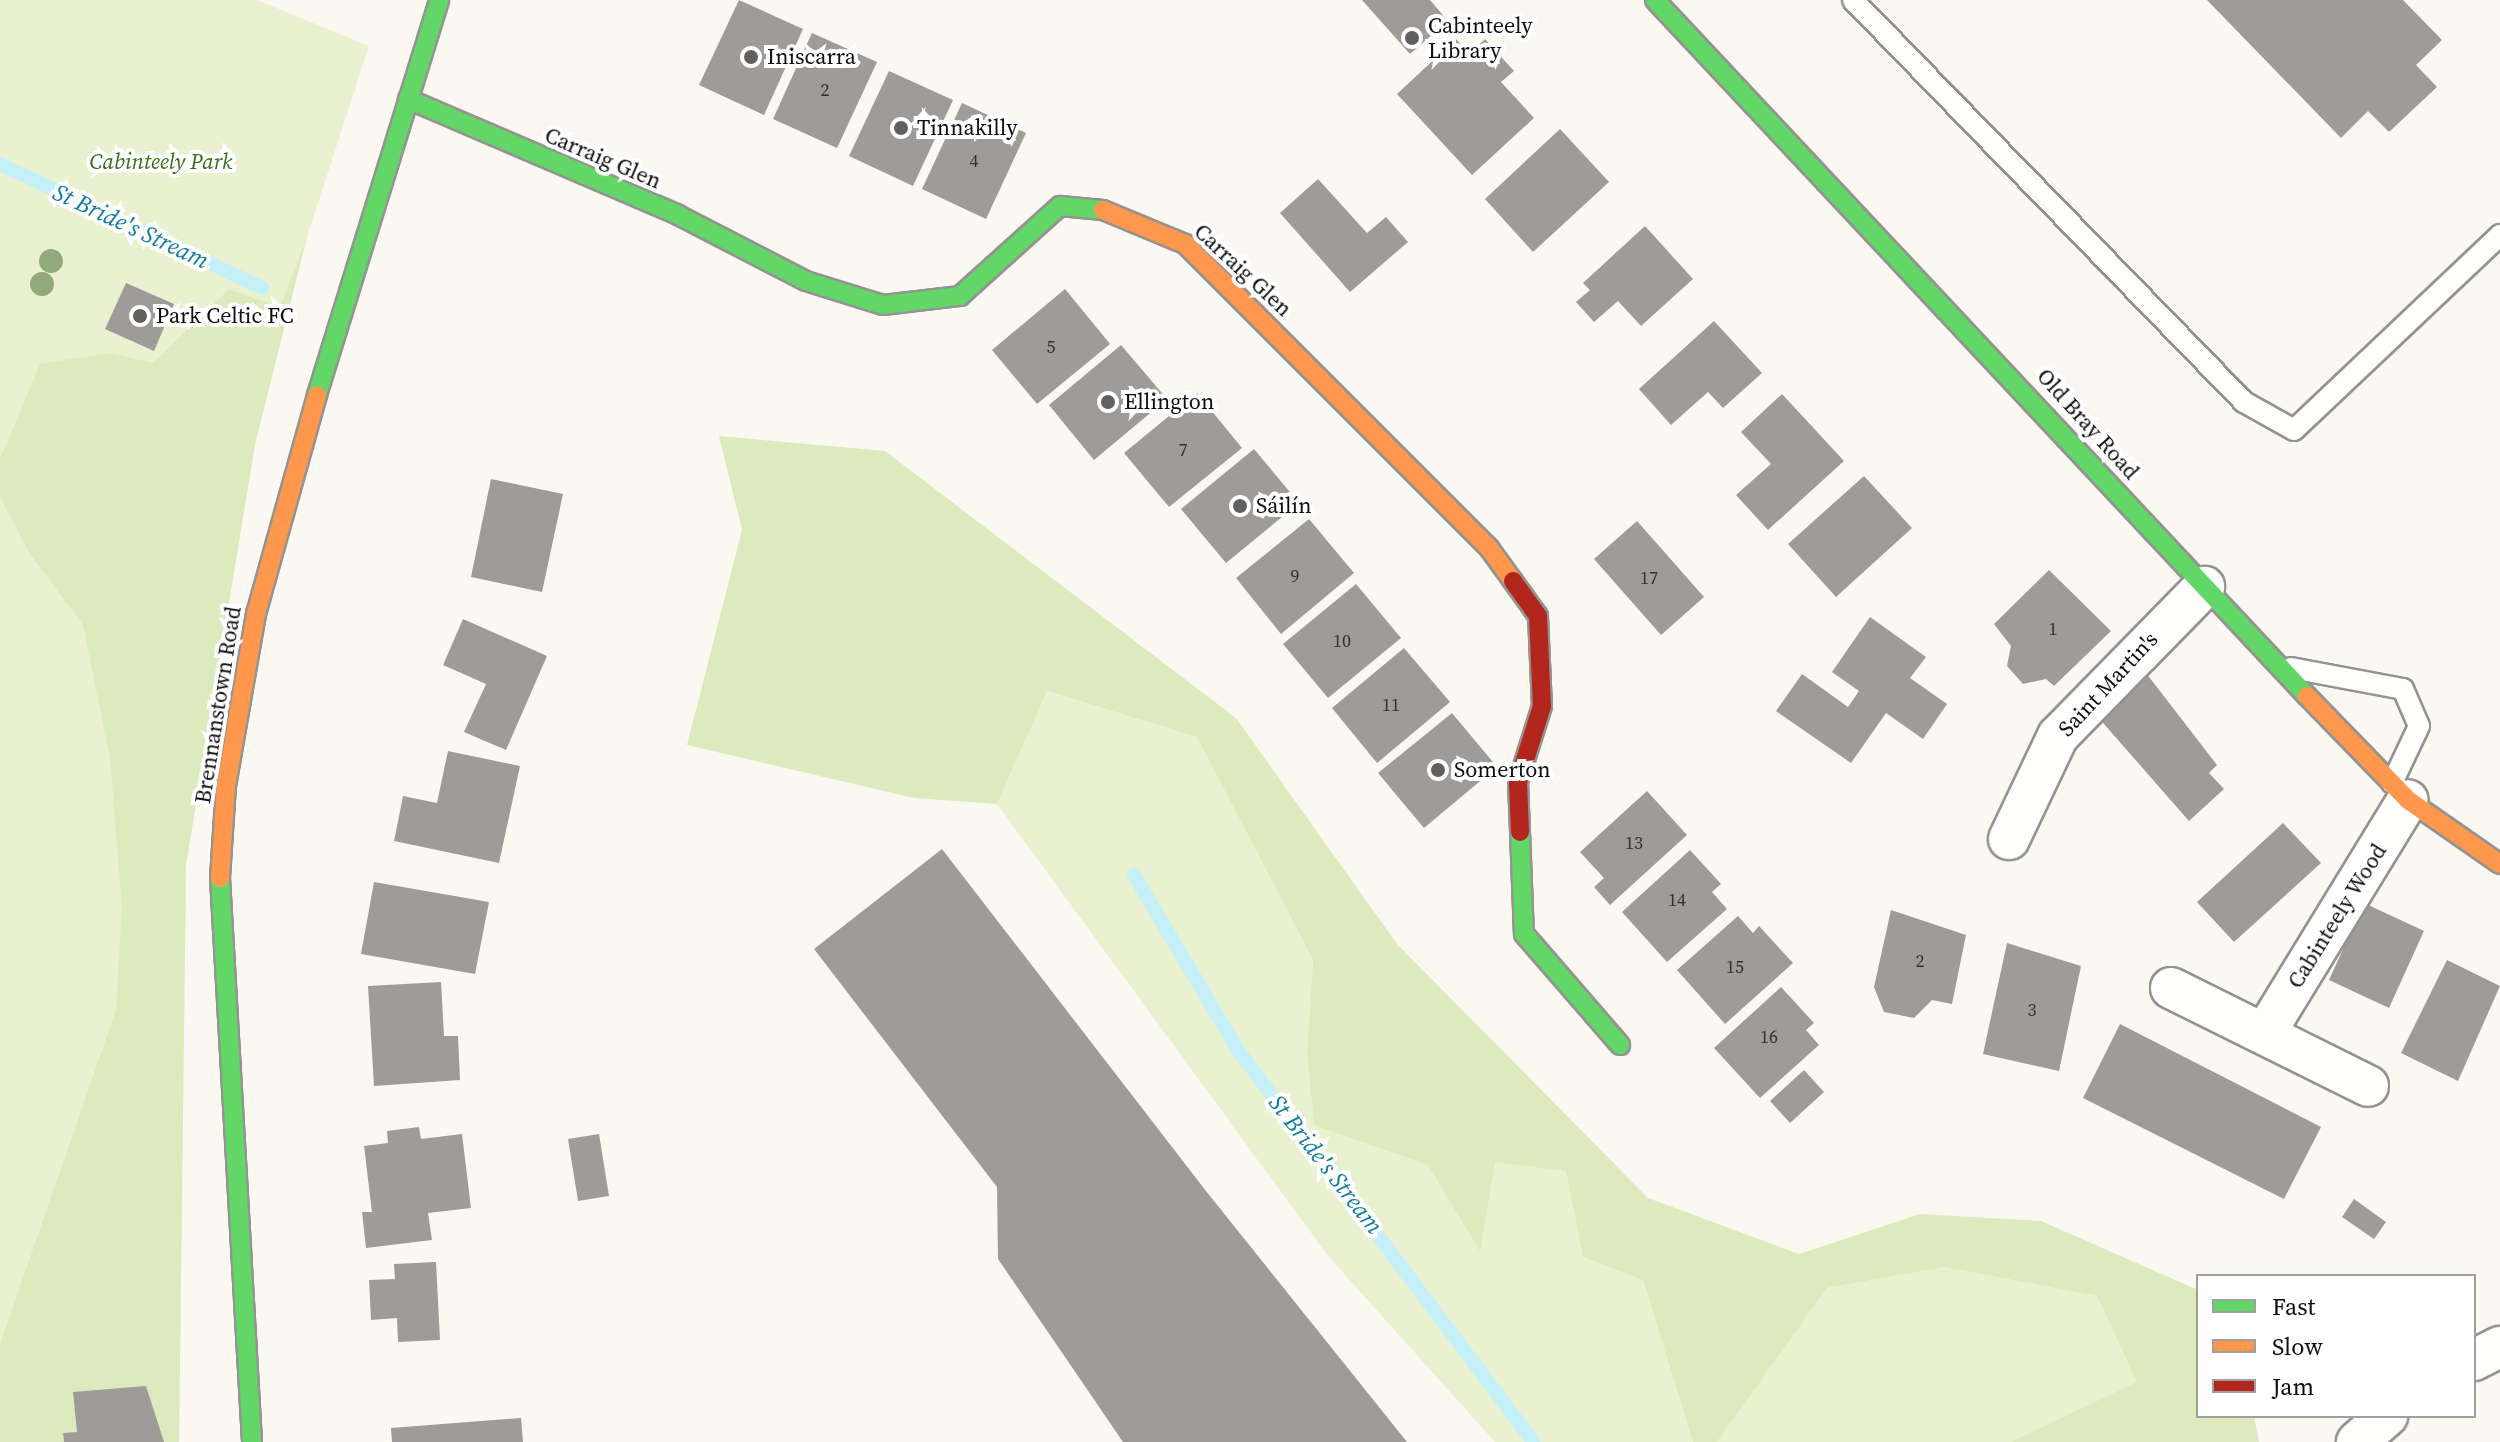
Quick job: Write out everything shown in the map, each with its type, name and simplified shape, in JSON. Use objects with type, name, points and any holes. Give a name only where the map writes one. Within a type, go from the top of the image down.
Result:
[{"type":"street","name":"Brennanstown Road","points":[[252,1442],[220,927],[226,786],[256,614],[292,480],[439,0]]},
{"type":"street","name":"Old Bray Road","points":[[1655,0],[2400,792],[2500,864]]},
{"type":"street","name":"Carraig Glen","points":[[408,99],[678,215],[806,281],[883,305],[960,296],[1060,206],[1111,211],[1185,244],[1489,548],[1538,616],[1542,706],[1518,782],[1524,934],[1620,1045]]},
{"type":"street","name":"Saint Martin's","points":[[2009,839],[2058,736],[2204,587]]},
{"type":"street","name":"Cabinteely Wood","points":[[2265,1033],[2400,792]]},
{"type":"street","points":[[2171,988],[2368,1086]]},
{"type":"street","points":[[2476,1359],[2500,1347]]},
{"type":"street","points":[[2357,1442],[2385,1418]]},
{"type":"lane","points":[[1853,0],[2244,402],[2294,430],[2500,235]]},
{"type":"lane","points":[[1875,23],[1876,0]]},
{"type":"lane","points":[[2283,667],[2403,689],[2419,726],[2400,792]]},
{"type":"green space","name":"Cabinteely Park","points":[[0,0],[257,0],[369,46],[307,237],[255,444],[186,864],[179,1442],[0,1442]]},
{"type":"green space","points":[[307,237],[255,444],[186,865],[179,1442],[0,1442],[0,1344],[116,1010],[122,906],[110,759],[83,625],[30,554],[0,497],[0,459],[40,364],[109,353],[153,363],[229,289],[280,308]]},
{"type":"green space","points":[[719,436],[885,451],[1236,718],[1397,944],[1648,1198],[1799,1254],[1920,1214],[2041,1221],[2196,1289],[2196,1418],[2254,1418],[2259,1442],[2011,1442],[2137,1382],[2097,1296],[1944,1267],[1827,1288],[1717,1442],[1693,1442],[1643,1280],[1583,1257],[1566,1171],[1495,1162],[1480,1251],[1428,1165],[1314,1125],[1307,1052],[1313,960],[1197,737],[1047,691],[997,804],[914,798],[687,745],[742,530]]},
{"type":"green space","points":[[1046,691],[1197,737],[1313,960],[1307,1052],[1314,1124],[1428,1165],[1480,1249],[1495,1161],[1566,1171],[1583,1257],[1643,1280],[1693,1442],[1495,1442],[1328,1256],[997,804]]},
{"type":"green space","points":[[1944,1267],[2097,1296],[2138,1383],[2011,1442],[1717,1442],[1827,1288]]},
{"type":"building","name":"Iniscarra","points":[[739,0],[803,29],[764,115],[699,85]]},
{"type":"building","name":"Cabinteely Library","points":[[1362,0],[1430,0],[1448,21],[1410,54]]},
{"type":"building","points":[[2207,0],[2403,0],[2442,40],[2416,65],[2437,87],[2389,132],[2368,111],[2341,138]]},
{"type":"building","points":[[812,33],[877,62],[837,148],[773,119]]},
{"type":"building","points":[[1456,39],[1469,54],[1485,39],[1514,71],[1501,82],[1534,118],[1472,175],[1397,94]]},
{"type":"building","name":"Tinnakilly","points":[[889,71],[953,100],[913,186],[849,156]]},
{"type":"building","points":[[962,103],[1026,133],[986,219],[922,189]]},
{"type":"building","points":[[1560,129],[1609,182],[1533,252],[1485,199]]},
{"type":"building","points":[[1318,179],[1367,233],[1386,217],[1408,242],[1350,292],[1280,213]]},
{"type":"building","points":[[1645,226],[1693,279],[1641,326],[1618,301],[1594,322],[1576,302],[1590,290],[1583,283]]},
{"type":"building","name":"Park Celtic FC","points":[[126,283],[174,304],[154,351],[105,329]]},
{"type":"building","points":[[1065,289],[1110,344],[1037,404],[992,350]]},
{"type":"building","points":[[1714,321],[1762,373],[1723,408],[1708,392],[1671,425],[1639,389]]},
{"type":"building","name":"Ellington","points":[[1121,345],[1167,399],[1094,460],[1049,405]]},
{"type":"building","points":[[1197,393],[1242,448],[1169,507],[1124,453]]},
{"type":"building","points":[[1782,394],[1844,461],[1768,530],[1736,495],[1771,464],[1741,432]]},
{"type":"building","name":"Sáilín","points":[[1254,449],[1299,503],[1226,563],[1181,509]]},
{"type":"building","points":[[1864,476],[1912,528],[1836,597],[1788,544]]},
{"type":"building","points":[[491,479],[563,494],[542,592],[471,577]]},
{"type":"building","points":[[1309,519],[1354,573],[1281,634],[1236,578]]},
{"type":"building","points":[[1637,521],[1704,597],[1661,635],[1594,559]]},
{"type":"building","points":[[2049,570],[2111,631],[2054,686],[2046,679],[2023,684],[2007,666],[2011,646],[1994,624]]},
{"type":"building","points":[[1356,584],[1401,638],[1328,698],[1283,644]]},
{"type":"building","points":[[1870,617],[1926,657],[1910,678],[1947,704],[1923,739],[1886,713],[1851,763],[1776,711],[1802,674],[1848,707],[1859,691],[1832,672]]},
{"type":"building","points":[[463,619],[547,656],[506,750],[464,732],[486,684],[443,665]]},
{"type":"building","points":[[1404,648],[1450,702],[1377,763],[1332,708]]},
{"type":"building","points":[[2146,673],[2217,765],[2209,773],[2224,789],[2189,821],[2097,716]]},
{"type":"building","name":"Somerton","points":[[1452,713],[1497,767],[1424,828],[1378,773]]},
{"type":"building","points":[[448,751],[520,766],[499,863],[394,841],[403,796],[437,803]]},
{"type":"building","points":[[1647,791],[1687,835],[1610,905],[1594,887],[1604,878],[1580,852]]},
{"type":"building","points":[[2283,823],[2321,863],[2234,942],[2197,902]]},
{"type":"building","points":[[942,849],[1206,1191],[1407,1442],[1123,1442],[998,1259],[997,1187],[814,949]]},
{"type":"building","points":[[1690,850],[1721,884],[1712,892],[1727,909],[1667,962],[1622,912]]},
{"type":"building","points":[[374,882],[489,902],[475,974],[361,954]]},
{"type":"building","points":[[2364,903],[2424,931],[2389,1008],[2329,980]]},
{"type":"building","points":[[1891,910],[1966,935],[1952,1004],[1932,1000],[1914,1018],[1884,1012],[1874,987]]},
{"type":"building","points":[[1738,916],[1753,933],[1759,926],[1793,963],[1725,1024],[1677,970]]},
{"type":"building","points":[[2007,943],[2081,966],[2059,1071],[1983,1054]]},
{"type":"building","points":[[2447,960],[2500,986],[2458,1081],[2401,1053]]},
{"type":"building","points":[[441,982],[444,1036],[458,1036],[460,1080],[374,1086],[368,986]]},
{"type":"building","points":[[1781,987],[1814,1023],[1806,1030],[1819,1045],[1760,1098],[1714,1048]]},
{"type":"building","points":[[2120,1024],[2321,1127],[2284,1199],[2083,1098]]},
{"type":"building","points":[[1804,1070],[1824,1092],[1790,1123],[1770,1101]]},
{"type":"building","points":[[419,1127],[421,1139],[462,1134],[471,1208],[428,1213],[432,1240],[366,1248],[362,1212],[372,1212],[364,1146],[388,1143],[387,1131]]},
{"type":"building","points":[[599,1134],[609,1196],[578,1201],[568,1139]]},
{"type":"building","points":[[2354,1199],[2386,1222],[2374,1239],[2342,1217]]},
{"type":"building","points":[[436,1262],[440,1340],[398,1342],[397,1318],[371,1320],[369,1280],[395,1279],[394,1264]]},
{"type":"building","points":[[146,1386],[164,1442],[64,1442],[63,1433],[77,1432],[73,1392]]},
{"type":"building","points":[[521,1418],[523,1442],[392,1442],[391,1428]]},
{"type":"waterway","name":"St Bride's Stream","points":[[0,164],[262,288]]},
{"type":"waterway","name":"St Bride's Stream","points":[[1134,875],[1238,1050],[1533,1442]]},
{"type":"traffic: fast","points":[[317,395],[439,0]]},
{"type":"traffic: fast","points":[[1655,0],[2307,696]]},
{"type":"traffic: fast","points":[[408,99],[678,215],[806,281],[883,305],[960,296],[1060,206],[1103,210]]},
{"type":"traffic: fast","points":[[1520,832],[1524,934],[1620,1045]]},
{"type":"traffic: fast","points":[[220,878],[252,1442]]},
{"type":"traffic: slow","points":[[1103,210],[1185,244],[1489,548],[1513,581]]},
{"type":"traffic: slow","points":[[220,878],[226,786],[256,614],[317,395]]},
{"type":"traffic: slow","points":[[2307,696],[2408,800],[2500,864]]},
{"type":"traffic: jam","points":[[1513,581],[1538,616],[1542,706],[1518,782],[1520,832]]},
{"type":"place","name":"Cabinteely Library","points":[[1412,38]]},
{"type":"place","name":"Iniscarra","points":[[751,57]]},
{"type":"place","name":"Tinnakilly","points":[[901,128]]},
{"type":"place","name":"Park Celtic FC","points":[[140,316]]},
{"type":"place","name":"Ellington","points":[[1108,402]]},
{"type":"place","name":"Sáilín","points":[[1240,506]]},
{"type":"place","name":"Somerton","points":[[1438,770]]}]
